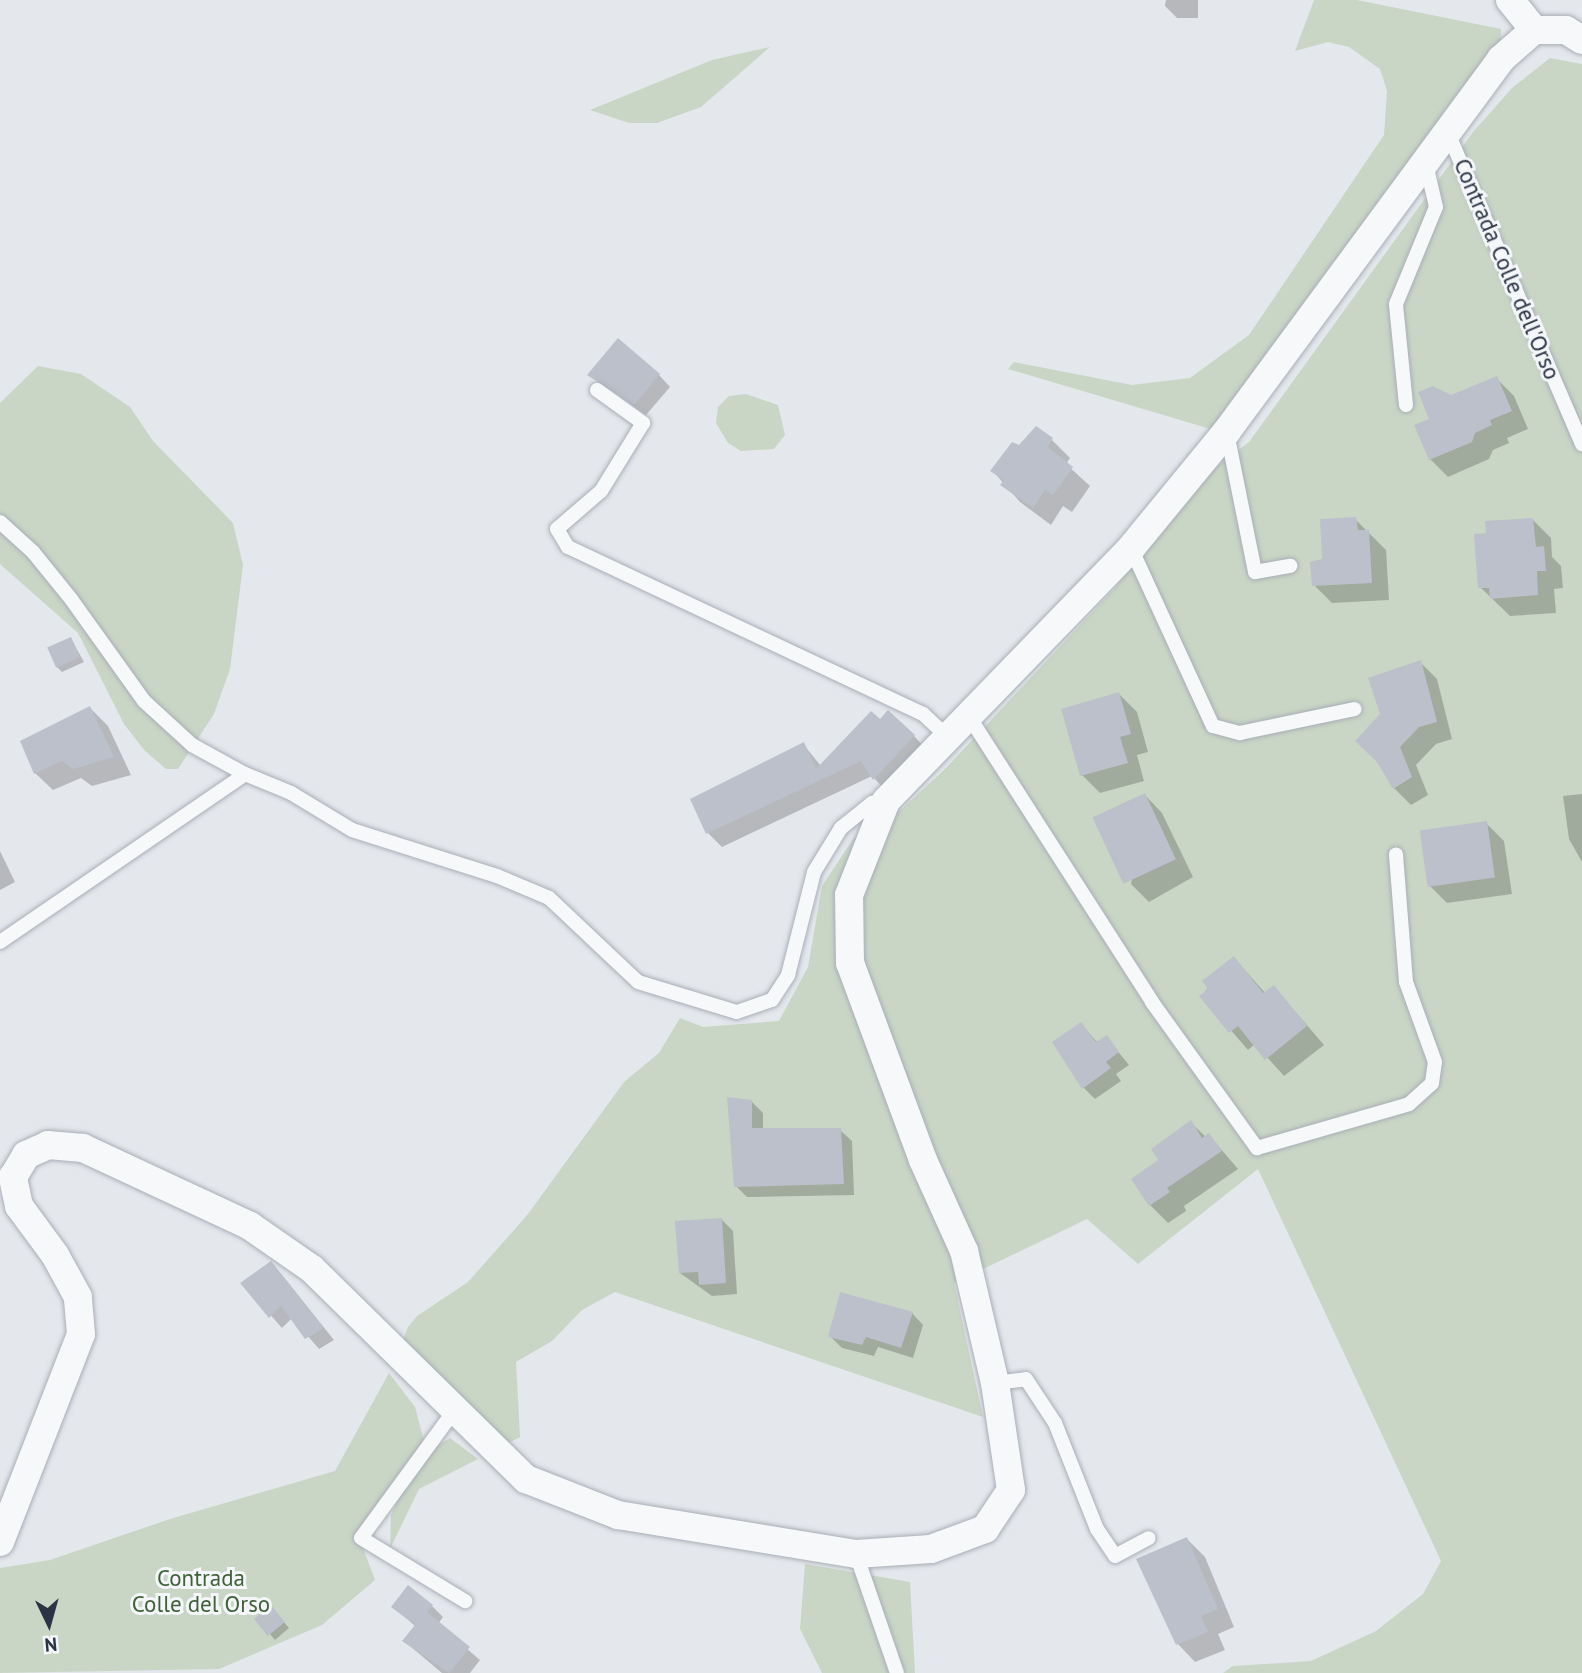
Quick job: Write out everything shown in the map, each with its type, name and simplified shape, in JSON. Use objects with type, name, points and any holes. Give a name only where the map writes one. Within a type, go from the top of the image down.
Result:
[{"type":"street","points":[[1510,0],[1534,30]]},
{"type":"street","points":[[0,1542],[81,1334],[78,1297],[55,1255],[19,1206],[13,1177],[26,1155],[48,1145],[83,1147],[250,1226],[312,1269],[526,1479],[618,1515],[856,1554],[932,1549],[985,1529],[1011,1490],[995,1383],[964,1251],[923,1160],[850,963],[849,895],[886,801],[970,718],[1131,548],[1227,431],[1502,59],[1534,30],[1566,30],[1582,40]]},
{"type":"lane","name":"Contrada Colle dell'Orso","points":[[1448,133],[1581,436]]},
{"type":"lane","points":[[1406,405],[1396,304],[1436,207],[1425,162]]},
{"type":"lane","points":[[597,390],[643,423],[601,491],[557,529],[568,547],[923,714],[949,738]]},
{"type":"lane","points":[[1227,431],[1255,572],[1290,566]]},
{"type":"lane","points":[[0,522],[33,552],[71,598],[144,701],[192,745],[245,774],[291,793],[352,830],[497,876],[549,898],[638,982],[737,1012],[772,1000],[788,975],[814,872],[841,828],[872,803],[886,801]]},
{"type":"lane","points":[[1131,548],[1213,726],[1240,733],[1354,709]]},
{"type":"lane","points":[[970,718],[1152,1002],[1257,1149],[1409,1104],[1432,1083],[1435,1062],[1406,982],[1396,854]]},
{"type":"lane","points":[[0,942],[245,774]]},
{"type":"lane","points":[[995,1383],[1026,1379],[1055,1423],[1097,1529],[1115,1556],[1149,1538]]},
{"type":"lane","points":[[454,1411],[361,1538],[466,1601]]},
{"type":"lane","points":[[856,1554],[897,1673]]},
{"type":"green space","points":[[1314,0],[1357,0],[1501,29],[1501,39],[1214,430],[1008,369],[1014,362],[1132,385],[1190,378],[1249,335],[1384,135],[1387,91],[1380,69],[1349,47],[1328,42],[1295,51]]},
{"type":"green space","points":[[770,47],[701,107],[657,123],[629,123],[590,110],[712,60]]},
{"type":"green space","points":[[1550,58],[1582,64],[1582,1673],[1223,1673],[1233,1666],[1311,1661],[1376,1631],[1423,1594],[1441,1561],[1258,1169],[1138,1264],[1087,1219],[954,1283],[983,1417],[615,1292],[582,1310],[552,1341],[516,1362],[520,1437],[503,1446],[402,1343],[408,1327],[417,1316],[468,1282],[528,1214],[624,1082],[659,1053],[680,1018],[703,1027],[779,1021],[808,967],[822,886],[853,839],[902,809],[946,768],[1114,589],[1208,473],[1249,442],[1473,132],[1512,88]]},
{"type":"green space","points":[[38,366],[81,374],[130,407],[153,441],[233,523],[243,565],[230,669],[214,714],[178,769],[166,769],[144,750],[124,724],[78,633],[0,564],[0,403]]},
{"type":"green space","points":[[746,394],[778,405],[785,435],[774,449],[741,451],[728,443],[716,423],[718,407],[729,396]]},
{"type":"green space","name":"Contrada Colle del Orso","points":[[389,1373],[415,1407],[424,1441],[358,1534],[375,1580],[322,1625],[219,1669],[0,1673],[0,1568],[50,1560],[170,1519],[335,1471]]},
{"type":"green space","points":[[450,1438],[478,1459],[419,1489],[390,1549],[391,1515],[401,1492],[435,1447]]},
{"type":"green space","points":[[805,1564],[910,1582],[915,1673],[822,1673],[800,1629]]},
{"type":"building","points":[[618,338],[660,374],[634,405],[587,375]]},
{"type":"building","points":[[1497,376],[1512,411],[1490,420],[1492,425],[1475,433],[1472,442],[1429,460],[1414,425],[1429,419],[1418,392],[1433,386],[1451,395]]},
{"type":"building","points":[[1036,426],[1053,438],[1048,447],[1073,467],[1053,495],[1045,490],[1033,508],[1000,485],[1004,480],[990,471],[1012,442],[1019,445]]},
{"type":"building","points":[[1356,517],[1358,530],[1369,530],[1372,583],[1312,586],[1310,562],[1322,559],[1320,519]]},
{"type":"building","points":[[1533,518],[1536,547],[1544,546],[1546,571],[1537,571],[1538,595],[1490,599],[1489,588],[1478,588],[1474,534],[1486,533],[1485,521]]},
{"type":"building","points":[[71,637],[80,657],[56,668],[47,648]]},
{"type":"building","points":[[1421,660],[1437,722],[1419,727],[1400,747],[1412,777],[1393,789],[1377,762],[1355,741],[1380,714],[1368,678]]},
{"type":"building","points":[[1119,692],[1131,734],[1120,737],[1128,763],[1080,776],[1061,709]]},
{"type":"building","points":[[90,706],[114,757],[73,769],[62,761],[34,774],[20,741]]},
{"type":"building","points":[[888,710],[915,735],[873,780],[861,761],[706,834],[690,799],[804,742],[816,769],[871,711],[880,719]]},
{"type":"building","points":[[1145,793],[1176,859],[1123,884],[1092,818]]},
{"type":"building","points":[[1487,821],[1495,877],[1428,887],[1420,830]]},
{"type":"building","points":[[1234,956],[1263,993],[1274,985],[1307,1026],[1265,1060],[1238,1026],[1229,1033],[1199,996],[1208,989],[1202,981]]},
{"type":"building","points":[[1081,1022],[1096,1042],[1107,1035],[1119,1052],[1106,1062],[1111,1068],[1082,1089],[1052,1042]]},
{"type":"building","points":[[727,1097],[752,1100],[752,1128],[841,1128],[844,1184],[734,1187]]},
{"type":"building","points":[[1191,1120],[1202,1138],[1209,1133],[1222,1151],[1167,1188],[1170,1192],[1149,1206],[1131,1179],[1158,1160],[1151,1149]]},
{"type":"building","points":[[722,1218],[726,1283],[699,1285],[698,1272],[679,1273],[675,1221]]},
{"type":"building","points":[[271,1261],[324,1328],[305,1339],[281,1306],[269,1318],[240,1283]]},
{"type":"building","points":[[840,1292],[913,1312],[901,1348],[866,1337],[862,1345],[828,1337]]},
{"type":"building","points":[[1187,1537],[1218,1609],[1201,1616],[1208,1632],[1176,1645],[1136,1559]]},
{"type":"building","points":[[408,1585],[433,1605],[427,1612],[470,1647],[449,1673],[402,1641],[415,1625],[391,1607]]},
{"type":"building","points":[[271,1605],[285,1622],[268,1636],[254,1619]]}]
